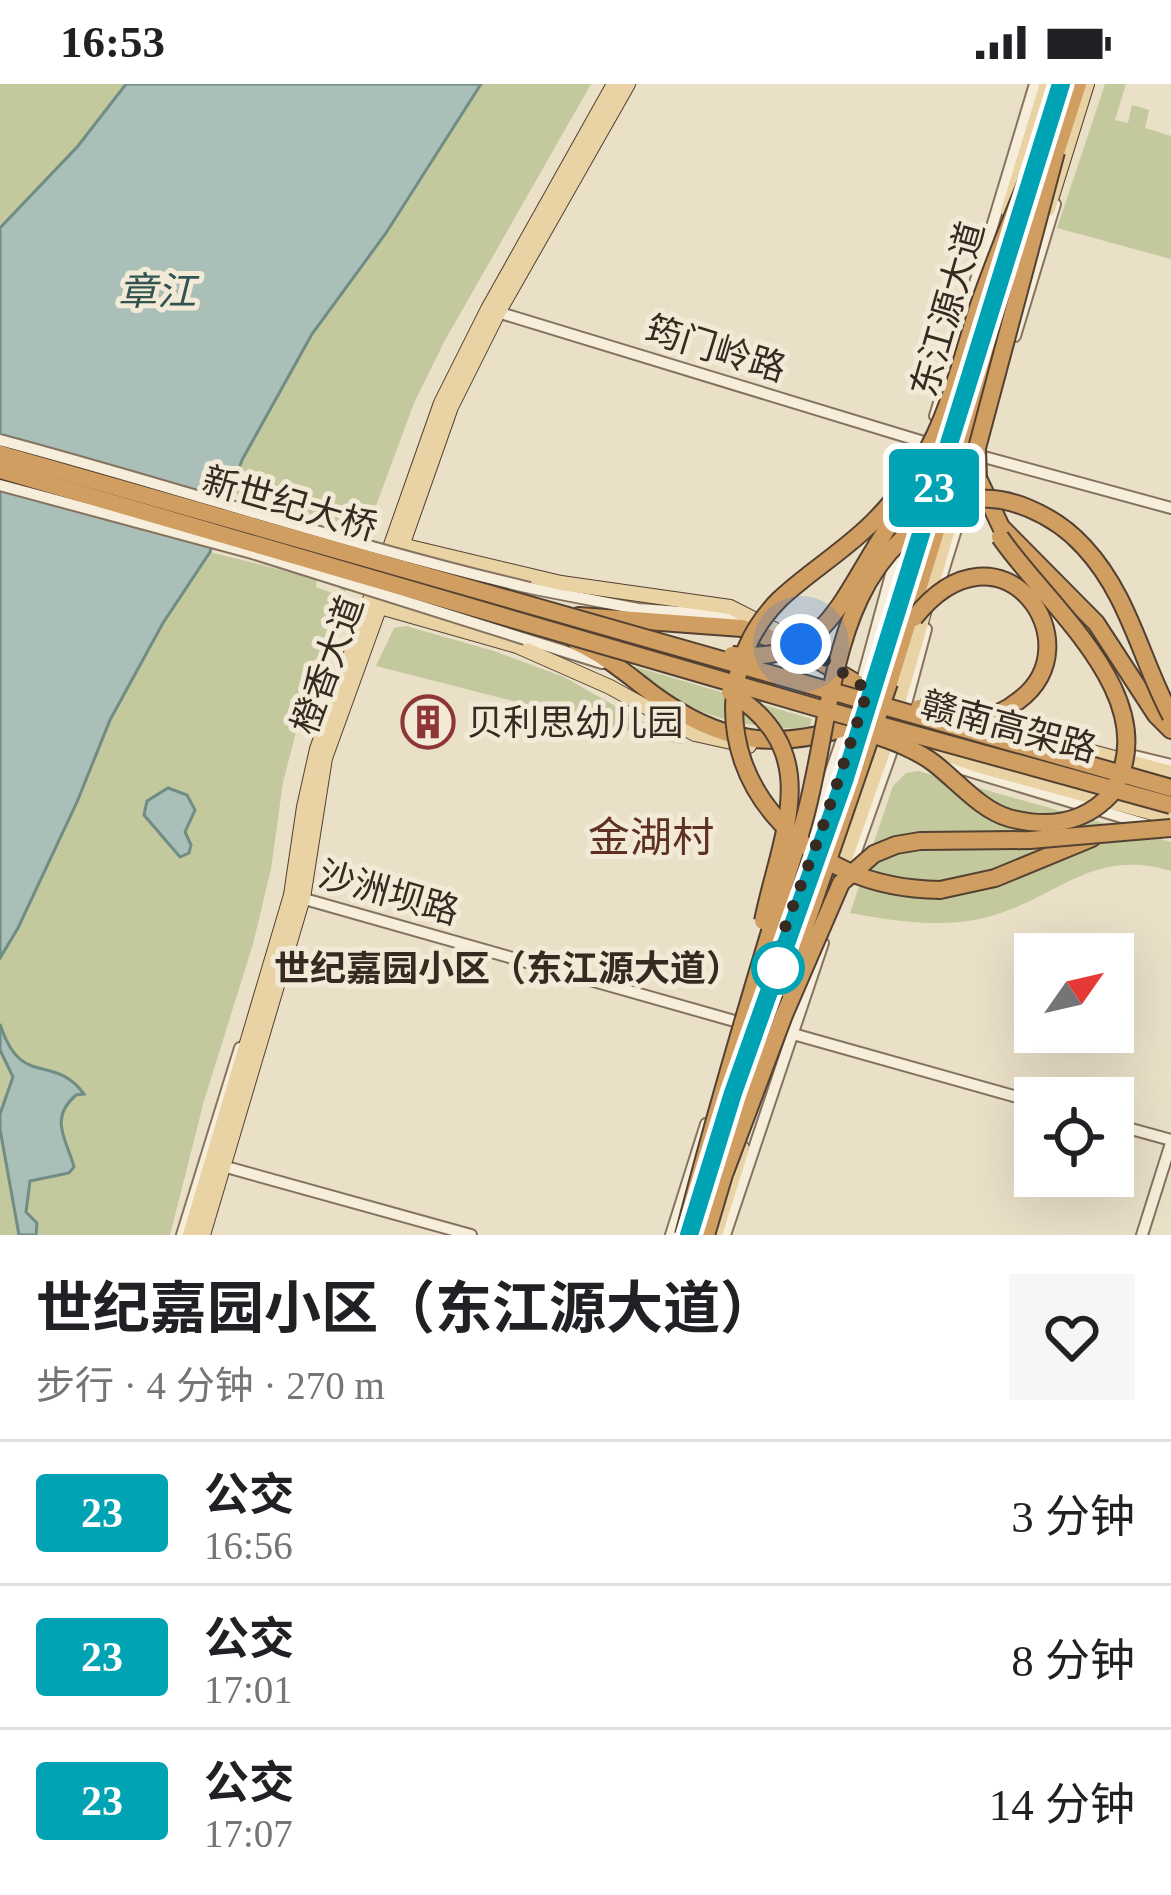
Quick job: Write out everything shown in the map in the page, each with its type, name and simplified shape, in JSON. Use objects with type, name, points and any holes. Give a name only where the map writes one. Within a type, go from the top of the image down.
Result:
[{"type":"highway","points":[[725,680],[901,744],[932,761],[1001,816],[1030,823],[1065,822],[1100,806],[1120,784],[1132,759],[1137,724],[1131,697],[1103,653],[1016,560],[989,517],[978,478],[976,448],[1061,84]]},
{"type":"highway","points":[[557,624],[762,658],[798,646],[831,621],[909,491],[996,257],[1078,84]]},
{"type":"highway","points":[[710,1235],[744,1096],[822,886],[889,683],[1049,148]]},
{"type":"highway","points":[[681,1235],[844,781],[1049,148]]},
{"type":"highway","points":[[931,439],[882,514],[779,600],[752,637],[735,675],[733,701],[733,725],[747,770],[765,805],[797,841],[834,866],[878,884],[940,890],[973,885],[1083,840],[1117,832]]},
{"type":"highway","name":"新世纪大桥","points":[[0,454],[557,624]]},
{"type":"highway","name":"新世纪大桥","points":[[0,470],[557,624]]},
{"type":"highway","points":[[978,478],[1001,527],[1096,623],[1156,715],[1171,730]]},
{"type":"highway","points":[[681,1235],[809,806],[845,630],[874,574],[903,538],[949,508],[971,500],[1003,500],[1055,522],[1106,573],[1171,716]]},
{"type":"highway","points":[[720,661],[826,681],[914,707],[982,717],[1004,712],[1037,682],[1048,645],[1037,605],[1003,579],[982,575],[958,579],[943,587],[914,618],[889,683]]},
{"type":"highway","points":[[557,624],[742,628],[799,649],[864,688]]},
{"type":"highway","points":[[557,624],[676,710],[725,732],[788,742]]},
{"type":"highway","points":[[557,624],[722,688],[753,710],[777,736],[789,770],[792,801],[743,1023]]},
{"type":"highway","name":"赣南高架路","points":[[557,624],[720,661],[1171,788]]},
{"type":"highway","name":"赣南高架路","points":[[557,624],[725,680],[1171,805]]},
{"type":"highway","points":[[725,1172],[784,1015],[841,883],[854,869],[885,849],[920,841],[998,842],[1171,830]]},
{"type":"main road","name":"橙香大道","points":[[186,1235],[216,1164],[297,897],[325,758],[374,606],[493,311],[614,84]]},
{"type":"main road","name":"橙香大道","points":[[493,311],[628,84]]},
{"type":"main road","name":"东江源大道","points":[[743,1023],[822,829],[1047,84]]},
{"type":"main road","name":"东江源大道","points":[[710,1235],[893,739],[974,455],[1090,84]]},
{"type":"main road","points":[[398,544],[561,583],[730,607],[833,663]]},
{"type":"main road","points":[[374,606],[531,651],[631,698],[669,722],[721,743],[788,742],[851,726],[1171,818]]},
{"type":"main road","points":[[864,688],[1171,769]]},
{"type":"main road","name":"橙香大道","points":[[202,1235],[263,989],[297,897]]},
{"type":"street","points":[[0,440],[370,548],[530,588],[664,613],[725,615],[783,635],[833,663],[864,688],[1035,84]]},
{"type":"street","name":"筠门岭路","points":[[493,311],[931,439]]},
{"type":"street","points":[[974,455],[1171,508]]},
{"type":"street","points":[[0,485],[252,553],[602,663],[673,719],[721,743]]},
{"type":"street","points":[[893,739],[1171,830]]},
{"type":"street","name":"沙洲坝路","points":[[297,897],[743,1023]]},
{"type":"street","points":[[186,1235],[227,1078],[263,989]]},
{"type":"street","points":[[725,1235],[787,1033],[1014,1096]]},
{"type":"street","points":[[1134,1131],[1171,1142],[1142,1235]]},
{"type":"street","points":[[216,1164],[472,1235]]},
{"type":"green space","points":[[0,84],[126,84],[78,146],[0,228]]},
{"type":"green space","points":[[481,84],[591,84],[444,342],[414,403],[367,530],[230,492],[242,460],[312,334],[386,233]]},
{"type":"green space","points":[[1105,84],[1126,84],[1115,120],[1128,123],[1132,105],[1149,110],[1145,128],[1171,136],[1171,259],[1057,228]]},
{"type":"green space","points":[[210,552],[317,579],[316,587],[337,595],[343,582],[348,585],[301,713],[253,944],[204,1101],[170,1235],[0,1235],[0,958],[45,871],[121,698]]},
{"type":"green space","points":[[406,626],[564,677],[684,745],[376,666],[394,628]]},
{"type":"green space","points":[[619,662],[812,719],[809,729],[752,725],[707,714]]},
{"type":"green space","points":[[918,771],[1171,842],[1171,871],[1143,865],[1097,870],[1013,909],[971,921],[919,922],[850,913],[893,786],[906,773]]},
{"type":"water","name":"章江","points":[[126,84],[481,84],[386,233],[312,334],[242,460],[210,552],[163,623],[110,720],[77,802],[0,958],[0,228],[78,146]]},
{"type":"water","points":[[168,788],[187,795],[195,810],[185,832],[189,853],[180,857],[144,815],[147,801]]},
{"type":"water","points":[[0,1024],[18,1057],[61,1075],[84,1094],[68,1104],[61,1121],[74,1167],[69,1173],[30,1181],[26,1212],[37,1223],[36,1235],[19,1235],[0,1129],[0,1114],[13,1077],[0,1050]]},
{"type":"bus line","name":"23","points":[[689,1235],[733,1093],[844,781],[1061,84]]},
{"type":"place","name":"贝利思幼儿园","points":[[428,722]]},
{"type":"place","name":"世纪嘉园小区（东江源大道）","points":[[778,968]]},
{"type":"district","name":"金湖村","points":[[651,837]]},
{"type":"route","points":[[778,968],[778,946],[868,690],[801,644]]}]
